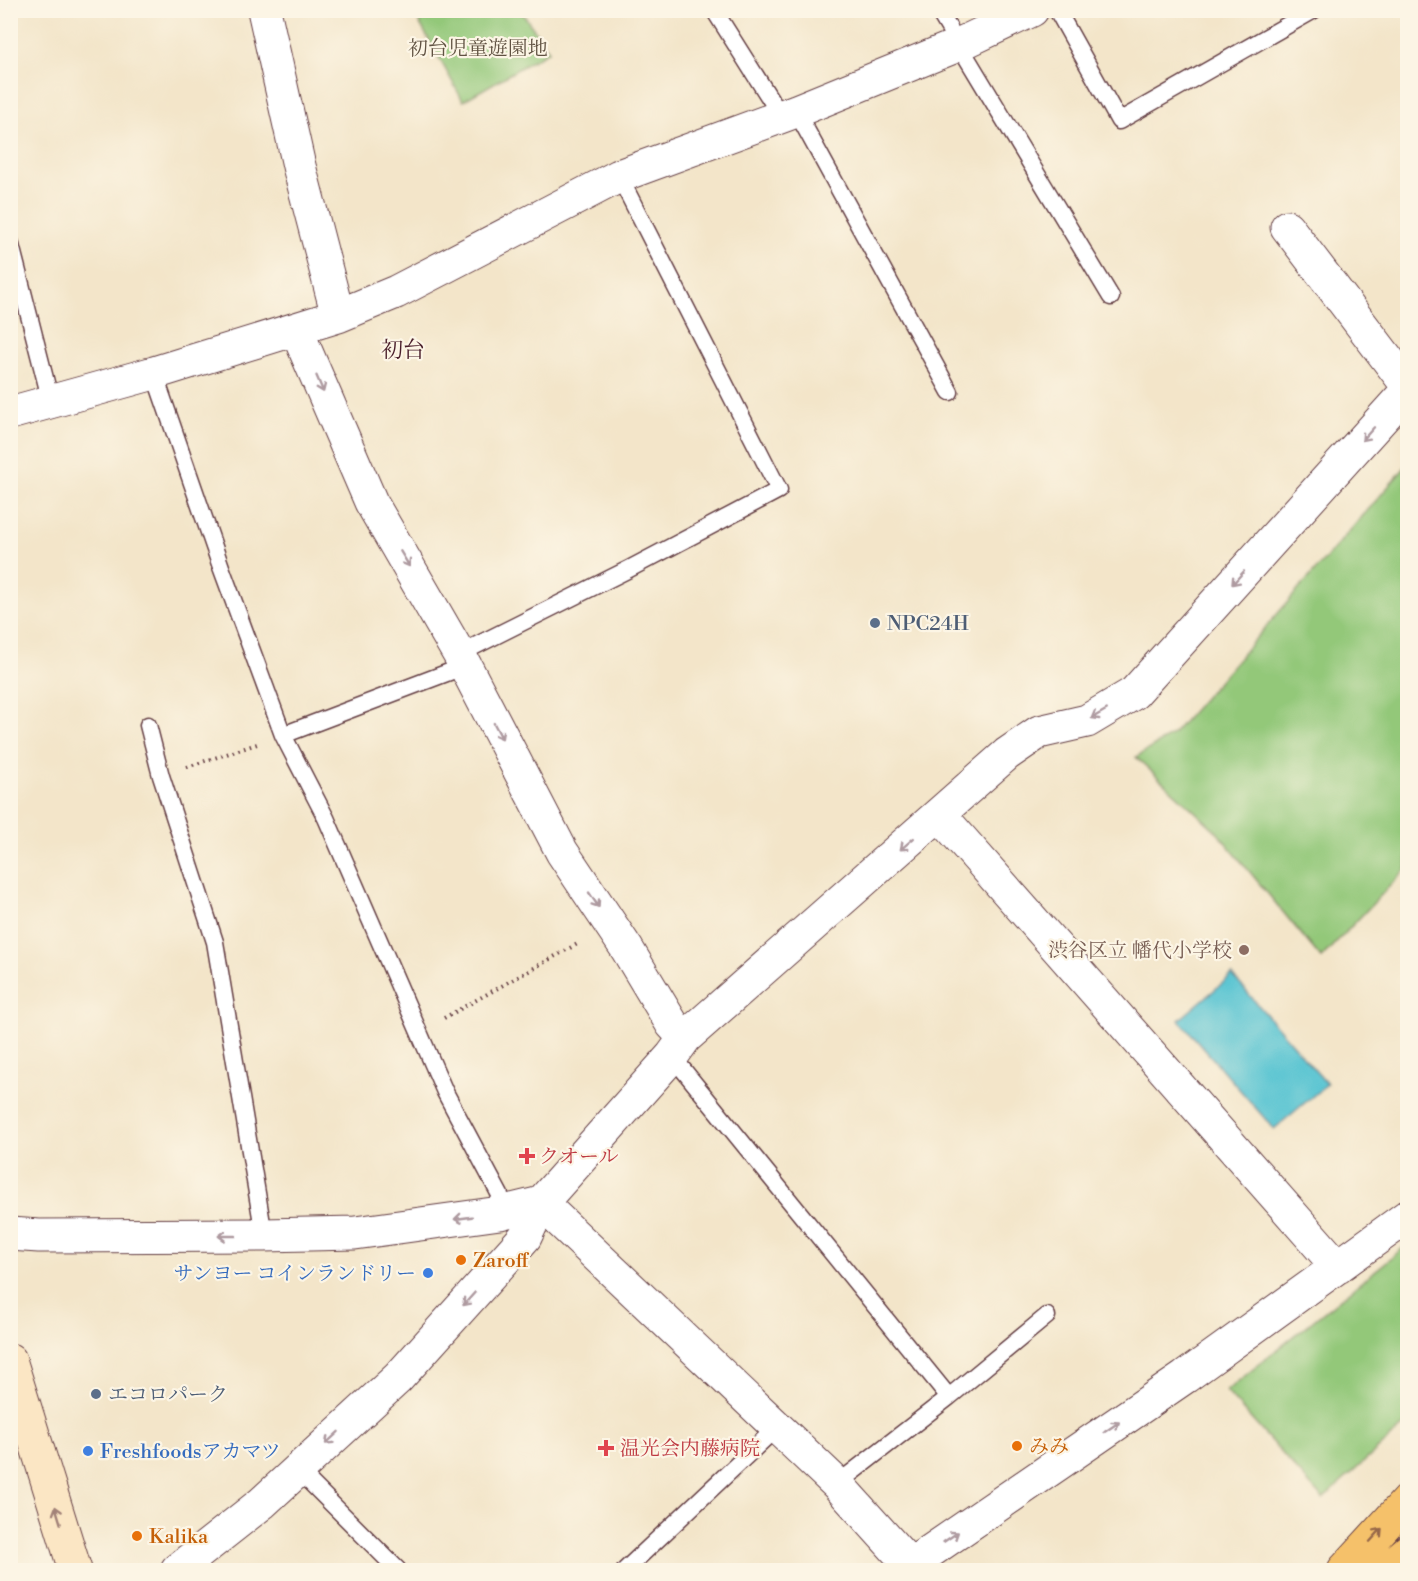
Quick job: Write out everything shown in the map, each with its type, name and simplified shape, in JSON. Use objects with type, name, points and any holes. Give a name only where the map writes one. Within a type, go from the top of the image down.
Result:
[{"type":"highway","points":[[1344,1570],[1407,1500]]},
{"type":"highway","points":[[1386,1570],[1407,1553]]},
{"type":"highway","points":[[1394,1570],[1407,1553]]},
{"type":"street","points":[[264,10],[299,166],[338,316]]},
{"type":"street","points":[[10,413],[154,374],[297,331],[338,316],[396,292],[619,176],[788,114],[958,45],[1032,10]]},
{"type":"street","points":[[177,1570],[262,1503],[398,1378],[525,1237],[541,1203],[679,1047],[1024,740],[1039,732],[1087,721],[1134,693],[1405,396],[1287,227]]},
{"type":"street","points":[[297,331],[371,502],[462,660],[562,852],[627,949],[672,1024],[679,1047]]},
{"type":"street","points":[[940,814],[1338,1267]]},
{"type":"street","points":[[10,1234],[264,1236],[356,1233],[500,1213],[541,1203]]},
{"type":"street","points":[[541,1203],[837,1484],[906,1568],[1185,1377],[1407,1216]]},
{"type":"street","points":[[10,1360],[19,1422],[75,1570]]},
{"type":"lane","points":[[714,10],[788,114],[950,392]]},
{"type":"lane","points":[[938,10],[1111,297]]},
{"type":"lane","points":[[1057,10],[1119,121],[1314,10]]},
{"type":"lane","points":[[283,735],[462,660],[778,490],[619,176]]},
{"type":"lane","points":[[10,241],[51,402]]},
{"type":"lane","points":[[154,374],[221,567],[283,735],[326,818],[445,1092],[500,1195],[500,1213]]},
{"type":"lane","points":[[148,725],[161,776],[215,942],[264,1236]]},
{"type":"lane","points":[[679,1047],[949,1397]]},
{"type":"lane","points":[[837,1484],[949,1397],[1047,1316]]},
{"type":"lane","points":[[625,1570],[776,1428]]},
{"type":"lane","points":[[298,1470],[398,1570]]},
{"type":"path","points":[[161,776],[283,735]]},
{"type":"path","points":[[419,1031],[488,995],[610,924]]},
{"type":"green space","name":"初台児童遊園地","points":[[413,11],[521,11],[549,51],[463,101]]},
{"type":"green space","points":[[1407,465],[1407,868],[1321,958],[1216,831],[1136,757],[1172,735]]},
{"type":"green space","points":[[1407,1245],[1407,1423],[1323,1499],[1226,1391]]},
{"type":"water","points":[[1232,975],[1327,1084],[1274,1129],[1179,1020]]},
{"type":"place","name":"NPC24H","points":[[875,623]]},
{"type":"place","name":"渋谷区立 幡代小学校","points":[[1244,950]]},
{"type":"place","name":"クオール","points":[[527,1156]]},
{"type":"place","name":"Zaroff","points":[[461,1260]]},
{"type":"place","name":"サンヨー コインランドリー","points":[[428,1273]]},
{"type":"place","name":"エコロパーク","points":[[96,1394]]},
{"type":"place","name":"みみ","points":[[1017,1446]]},
{"type":"place","name":"温光会内藤病院","points":[[606,1448]]},
{"type":"place","name":"Freshfoodsアカマツ","points":[[88,1451]]},
{"type":"place","name":"Kalika","points":[[137,1536]]},
{"type":"district","name":"初台","points":[[403,349]]}]
